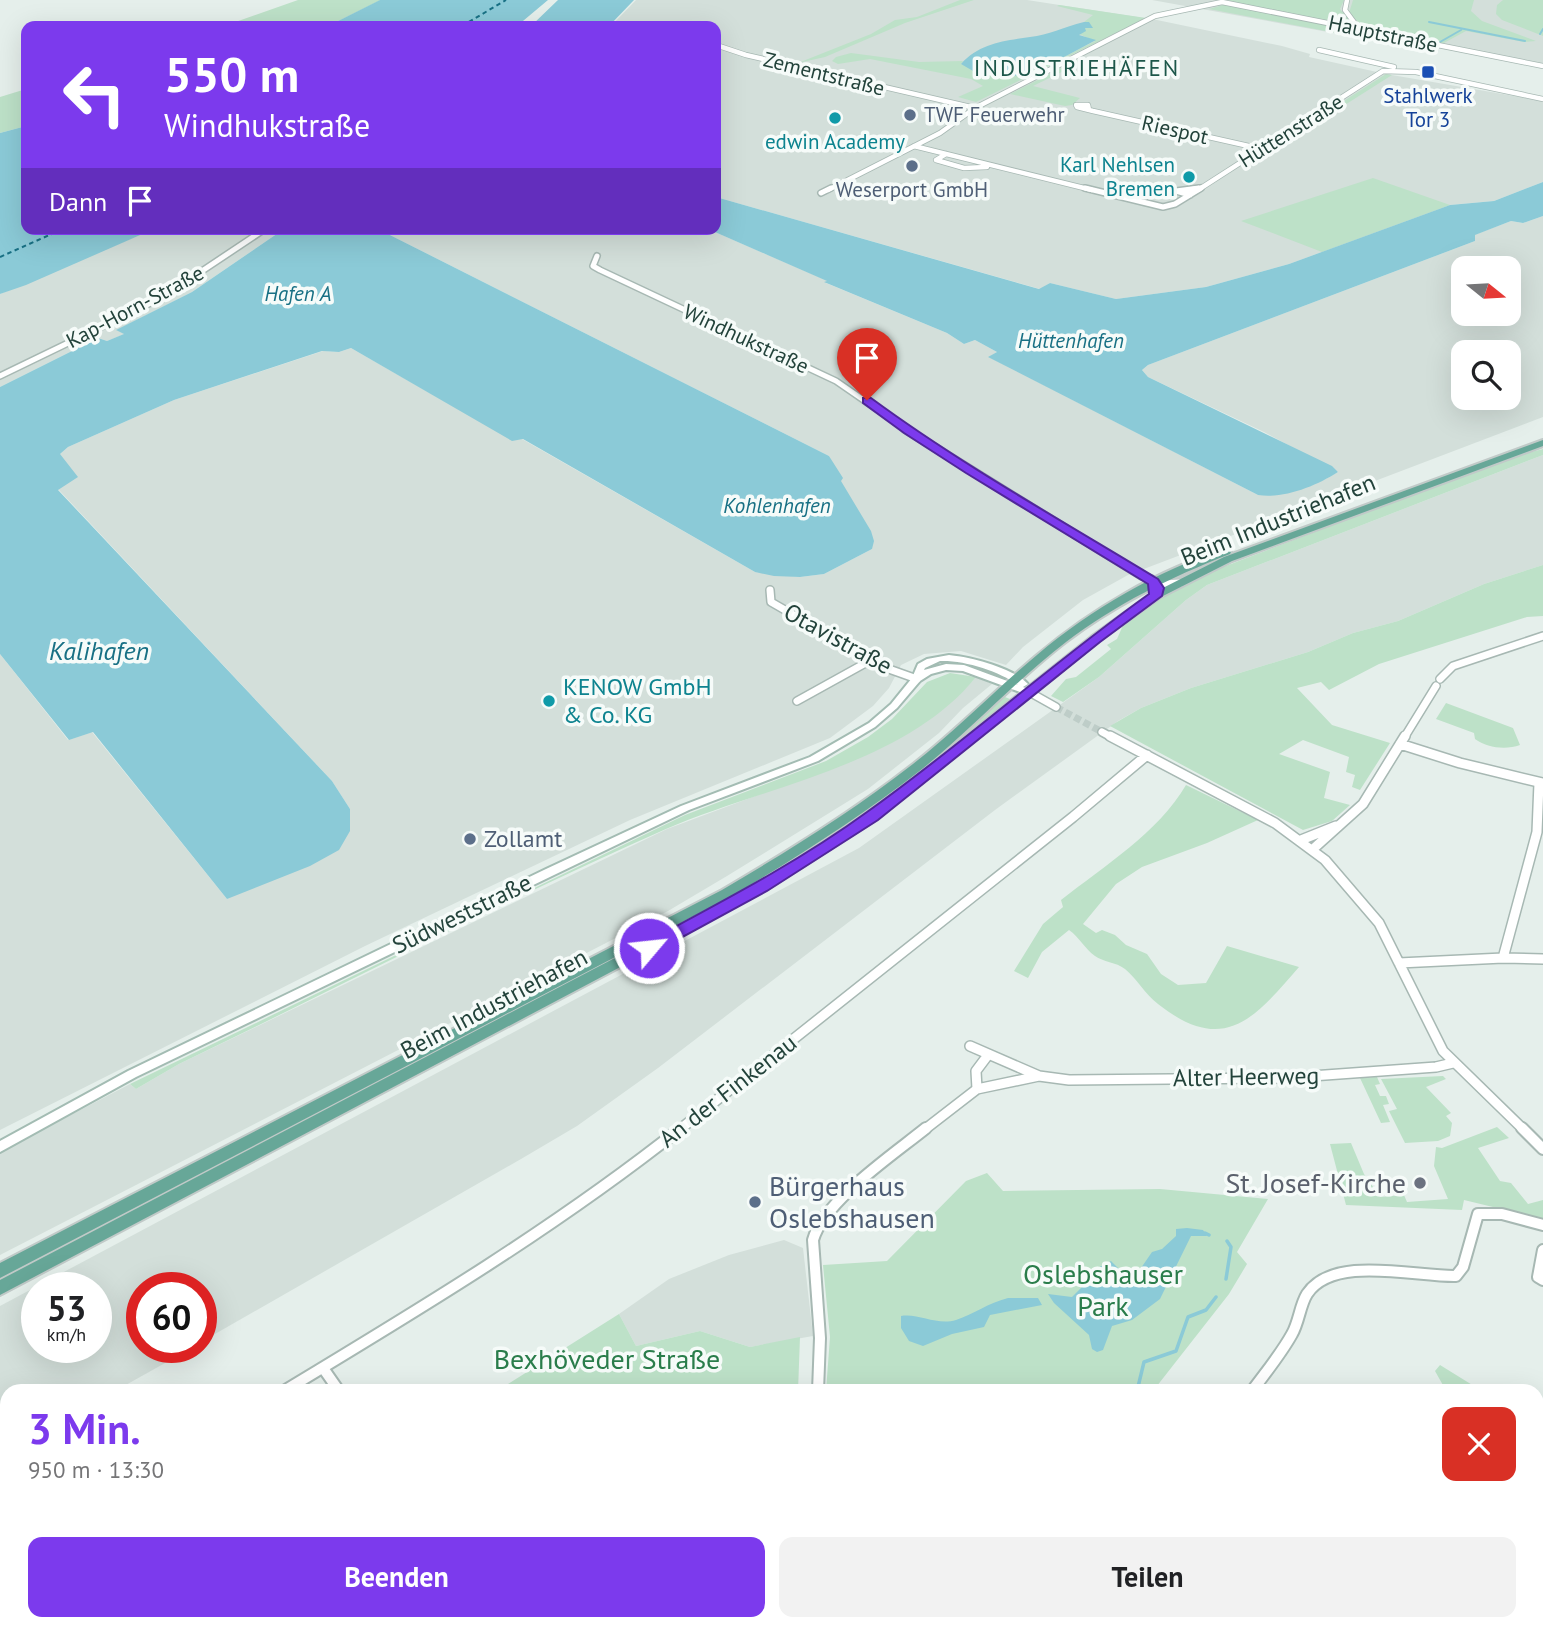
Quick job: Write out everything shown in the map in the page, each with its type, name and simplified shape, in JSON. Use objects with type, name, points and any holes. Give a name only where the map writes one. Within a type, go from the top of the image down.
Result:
[{"type":"main road","name":"Beim Industriehafen","points":[[0,1271],[727,893],[801,849],[865,806],[920,764],[1085,623],[1153,582],[1543,436]]},
{"type":"main road","name":"Beim Industriehafen","points":[[0,1288],[761,887],[873,816],[1031,693],[1095,639],[1156,596],[1228,559],[1543,443]]},
{"type":"main road","points":[[1085,623],[1087,634],[1095,639]]},
{"type":"street","points":[[1347,0],[1345,10],[1359,29]]},
{"type":"street","name":"Hauptstraße","points":[[975,108],[1151,18],[1222,2],[1543,66]]},
{"type":"street","name":"Zementstraße","points":[[721,47],[746,55],[975,108]]},
{"type":"street","points":[[1319,50],[1375,62],[1396,70]]},
{"type":"street","name":"Hüttenstraße","points":[[914,146],[1151,205],[1169,206],[1379,74],[1396,70],[1421,73],[1543,99]]},
{"type":"street","points":[[821,193],[940,133],[975,108]]},
{"type":"street","name":"Riespot","points":[[1089,110],[1262,149]]},
{"type":"street","name":"Hüttenstraße","points":[[946,154],[936,160],[964,168],[998,167]]},
{"type":"street","name":"Hüttenstraße","points":[[1190,195],[1176,191],[1202,187]]},
{"type":"street","name":"Kap-Horn-Straße","points":[[0,376],[163,297],[256,235]]},
{"type":"street","name":"Windhukstraße","points":[[597,256],[593,266],[600,270],[836,381],[939,450],[1153,582],[1180,583]]},
{"type":"street","points":[[1153,582],[1157,588],[1156,596]]},
{"type":"street","name":"Otavistraße","points":[[770,590],[771,601],[871,660],[917,679]]},
{"type":"street","points":[[1301,840],[1336,826],[1363,804],[1438,682],[1453,666],[1543,636]]},
{"type":"street","points":[[797,701],[871,660]]},
{"type":"street","name":"Südweststraße","points":[[0,1147],[132,1074],[562,866],[685,808],[814,759],[872,725],[894,706],[917,679],[939,668],[956,667],[1014,682],[1031,693]]},
{"type":"street","points":[[1031,693],[1056,707]]},
{"type":"street","points":[[1102,732],[1263,816],[1313,849],[1360,897],[1379,923],[1434,1036],[1453,1063],[1543,1149]]},
{"type":"street","points":[[1399,744],[1460,763],[1541,783],[1536,832],[1503,957]]},
{"type":"street","name":"An der Finkenau","points":[[296,1384],[440,1297],[622,1175],[1073,817],[1147,755]]},
{"type":"street","points":[[1313,849],[1329,837],[1336,826]]},
{"type":"street","points":[[1399,963],[1503,957],[1543,959]]},
{"type":"street","name":"Alter Heerweg","points":[[970,1046],[1039,1076],[1069,1080],[1284,1078],[1436,1067],[1453,1063]]},
{"type":"street","points":[[818,1384],[820,1338],[813,1248],[819,1221],[877,1167],[977,1089],[976,1072],[988,1055]]},
{"type":"street","name":"Alter Heerweg","points":[[977,1089],[1039,1076]]},
{"type":"street","points":[[1257,1384],[1293,1336],[1301,1320],[1307,1294],[1332,1276],[1357,1270],[1456,1276],[1463,1267],[1478,1214],[1485,1212],[1543,1226]]},
{"type":"street","points":[[1543,1250],[1538,1277],[1543,1280]]},
{"type":"street","points":[[323,1368],[334,1384]]},
{"type":"shaded area","points":[[636,0],[1027,0],[1157,20],[1282,46],[1310,54],[1309,57],[1386,74],[1543,101],[1543,182],[1494,201],[1450,205],[1289,264],[1206,287],[1116,299],[1050,283],[1040,289],[721,198],[721,21],[616,21]]},
{"type":"shaded area","points":[[1152,0],[1543,0],[1543,68],[1432,46],[1416,48]]},
{"type":"shaded area","points":[[1543,216],[1543,417],[1128,575],[1083,600],[1023,647],[1006,665],[961,651],[924,654],[901,665],[889,688],[873,706],[830,738],[630,820],[365,946],[0,1130],[0,654],[68,740],[92,732],[227,899],[350,809],[332,781],[58,489],[60,454],[68,447],[174,400],[323,351],[339,352],[351,348],[512,440],[522,439],[755,572],[800,577],[824,574],[872,549],[829,456],[390,235],[721,235],[828,281],[826,283],[947,333],[964,344],[975,340],[997,352],[989,357],[1258,495],[1324,480],[1338,472],[1264,432],[1148,377],[1142,370],[1148,365],[1475,241],[1474,235],[1511,221],[1523,223]]},
{"type":"shaded area","points":[[140,235],[275,235],[192,292],[117,330],[125,334],[107,341],[98,338],[0,387],[0,294]]},
{"type":"shaded area","points":[[1543,455],[1543,565],[1484,584],[1398,621],[1353,633],[1308,652],[1191,688],[1141,708],[1118,721],[995,810],[658,1068],[577,1126],[217,1333],[217,1272],[126,1272],[126,1363],[165,1363],[128,1384],[0,1384],[0,1306],[21,1295],[21,1363],[112,1363],[112,1272],[64,1272],[859,848],[1099,677],[1186,600],[1207,585]]},
{"type":"shaded area","points":[[976,677],[992,684],[939,733],[868,789],[668,911],[0,1255],[0,1152],[130,1084],[136,1089],[179,1064],[667,829],[849,761],[961,693]]},
{"type":"shaded area","points":[[784,1240],[803,1248],[813,1336],[750,1347],[700,1331],[636,1346],[619,1314],[669,1279],[729,1255]]},
{"type":"green space","points":[[298,0],[381,0],[338,21],[238,21]]},
{"type":"green space","points":[[960,0],[974,0],[905,23],[825,57],[798,63],[871,34],[895,20],[917,17]]},
{"type":"green space","points":[[1229,0],[1344,0],[1340,9],[1353,24],[1233,3]]},
{"type":"green space","points":[[1353,0],[1474,0],[1471,11],[1482,21],[1536,41],[1524,42],[1466,31],[1442,44],[1364,28],[1349,13]]},
{"type":"green space","points":[[1503,0],[1543,0],[1543,36],[1502,20],[1496,14],[1497,5]]},
{"type":"green space","points":[[1226,4],[1345,29],[1338,33],[1331,32],[1209,9]]},
{"type":"green space","points":[[1057,6],[1146,18],[976,102],[958,97],[983,86],[971,79],[870,59],[838,64],[832,61],[836,57],[851,53],[919,62],[963,61],[961,64],[982,73],[1015,76],[1066,56],[1095,41],[1079,34],[1089,22],[1084,22],[1093,15]]},
{"type":"green space","points":[[1079,59],[1107,62],[1122,72],[1117,74],[1074,66],[1033,86],[1080,98],[1072,105],[1065,106],[1010,94]]},
{"type":"green space","points":[[1386,74],[1392,75],[1285,143],[1281,141]]},
{"type":"green space","points":[[21,91],[21,127],[0,133],[0,97]]},
{"type":"green space","points":[[1373,178],[1450,205],[1322,252],[1241,221]]},
{"type":"green space","points":[[1543,449],[1543,455],[1207,585],[1186,600],[1099,677],[1063,702],[1051,696],[1066,679],[1076,677],[1111,649],[1107,645],[1117,639],[1124,623],[1150,604],[1210,572],[1511,457]]},
{"type":"green space","points":[[1543,565],[1543,616],[1527,617],[1379,664],[1329,690],[1321,682],[1297,688],[1332,725],[1390,743],[1360,790],[1352,787],[1355,775],[1346,772],[1349,757],[1303,740],[1279,754],[1330,772],[1324,798],[1350,805],[1332,821],[1303,830],[1110,726],[1141,708],[1191,688],[1308,652],[1353,633],[1398,621],[1484,584]]},
{"type":"green space","points":[[950,673],[976,677],[946,707],[912,732],[873,752],[832,770],[666,829],[421,945],[179,1064],[136,1089],[130,1084],[685,815],[826,761],[868,737],[892,719],[927,682]]},
{"type":"green space","points":[[1005,697],[1010,699],[934,764],[874,810],[757,885],[0,1283],[0,1277],[778,868],[893,791]]},
{"type":"green space","points":[[1446,703],[1513,728],[1520,745],[1503,748],[1491,746],[1475,739],[1474,733],[1436,719]]},
{"type":"green space","points":[[1186,785],[1258,820],[1207,843],[1142,867],[1116,884],[1083,924],[1096,933],[1102,930],[1115,935],[1126,945],[1147,954],[1161,974],[1178,985],[1206,983],[1227,946],[1299,967],[1283,986],[1252,1015],[1220,1029],[1202,1027],[1181,1019],[1158,1004],[1125,969],[1095,956],[1069,930],[1042,952],[1028,978],[1014,971],[1043,924],[1063,907],[1061,900],[1145,834]]},
{"type":"green space","points":[[1443,1076],[1446,1079],[1426,1087],[1451,1113],[1446,1116],[1452,1123],[1450,1136],[1438,1141],[1405,1143],[1389,1111],[1397,1109],[1381,1079]]},
{"type":"green space","points":[[1377,1077],[1380,1084],[1375,1085],[1380,1096],[1386,1096],[1389,1104],[1383,1105],[1390,1122],[1381,1123],[1360,1078]]},
{"type":"green space","points":[[1497,1127],[1509,1138],[1478,1148],[1500,1181],[1511,1183],[1528,1204],[1543,1200],[1543,1219],[1464,1200],[1462,1210],[1346,1205],[1330,1144],[1351,1143],[1364,1174],[1380,1197],[1404,1195],[1407,1202],[1448,1199],[1434,1166],[1436,1147],[1442,1148]]},
{"type":"green space","name":"Oslebshauser Park","points":[[987,1173],[1003,1191],[1160,1189],[1268,1199],[1237,1252],[1247,1264],[1229,1294],[1158,1384],[827,1384],[830,1337],[823,1265],[887,1261],[966,1181]]},
{"type":"green space","name":"Bexhöveder Straße","points":[[619,1314],[636,1346],[700,1331],[750,1347],[800,1337],[798,1384],[508,1384]]},
{"type":"green space","points":[[1440,1365],[1471,1384],[1442,1384],[1435,1371]]},
{"type":"water","points":[[380,0],[548,0],[523,21],[338,21]]},
{"type":"water","points":[[558,0],[634,0],[614,21],[536,21]]},
{"type":"water","points":[[1089,22],[1093,28],[1085,28],[1086,31],[1079,35],[1096,40],[1066,56],[1015,76],[980,75],[961,64],[984,47],[1044,35]]},
{"type":"water","points":[[21,127],[21,235],[140,235],[0,294],[0,133]]},
{"type":"water","name":"Hüttenhafen","points":[[1543,182],[1543,216],[1523,223],[1511,221],[1475,235],[1475,241],[1148,365],[1142,370],[1148,377],[1332,466],[1338,472],[1300,490],[1268,496],[1258,495],[988,357],[997,352],[975,340],[964,344],[947,333],[824,282],[827,281],[721,235],[721,198],[1039,289],[1050,283],[1116,299],[1206,287],[1289,264],[1450,205],[1494,201]]},
{"type":"water","points":[[275,235],[390,235],[829,456],[871,531],[874,541],[872,549],[824,574],[800,577],[755,572],[523,439],[512,441],[351,348],[339,352],[322,351],[174,400],[68,447],[60,454],[78,477],[58,490],[332,781],[350,809],[350,831],[339,850],[310,866],[227,899],[93,732],[69,740],[0,654],[0,387],[98,338],[107,341],[124,334],[116,330],[192,292]]},
{"type":"water","points":[[1176,1229],[1203,1230],[1207,1236],[1191,1236],[1160,1299],[1132,1320],[1112,1326],[1103,1350],[1097,1352],[1092,1349],[1089,1335],[1054,1303],[1048,1294],[1072,1297],[1089,1280],[1090,1272],[1111,1261],[1118,1268],[1130,1272],[1141,1268],[1152,1252],[1162,1249],[1176,1236]]},
{"type":"water","points":[[1008,1298],[1038,1298],[1042,1305],[990,1315],[984,1327],[952,1334],[923,1346],[909,1341],[901,1328],[901,1316],[935,1321],[956,1320]]},
{"type":"waterway","points":[[1429,22],[1525,41]]},
{"type":"waterway","points":[[1540,34],[1543,29]]},
{"type":"waterway","points":[[1440,42],[1461,30]]},
{"type":"waterway","points":[[1205,1233],[1209,1235]]},
{"type":"waterway","points":[[1226,1279],[1231,1247],[1227,1241]]},
{"type":"waterway","points":[[1139,1384],[1144,1362],[1176,1351],[1188,1317],[1206,1310],[1216,1297]]},
{"type":"ferry route","points":[[470,21],[506,0]]},
{"type":"ferry route","points":[[0,257],[50,235]]},
{"type":"tunnel","points":[[1056,707],[1102,732]]},
{"type":"place","name":"Stahlwerk Tor 3","points":[[1428,72]]},
{"type":"place","name":"TWF Feuerwehr","points":[[910,115]]},
{"type":"place","name":"edwin Academy","points":[[835,118]]},
{"type":"place","name":"Weserport GmbH","points":[[912,166]]},
{"type":"place","name":"Karl Nehlsen Bremen","points":[[1189,177]]},
{"type":"place","name":"KENOW GmbH & Co. KG","points":[[549,701]]},
{"type":"place","name":"Zollamt","points":[[470,839]]},
{"type":"place","name":"St. Josef-Kirche","points":[[1420,1183]]},
{"type":"place","name":"Bürgerhaus Oslebshausen","points":[[755,1202]]},
{"type":"district","name":"INDUSTRIEHÄFEN","points":[[1077,68]]},
{"type":"route","points":[[649,948],[761,887],[873,816],[1031,693],[1095,639],[1156,596],[1157,588],[1153,582],[908,431],[867,400]]},
{"type":"water label","name":"Hafen A","points":[[298,294]]},
{"type":"water label","name":"Kohlenhafen","points":[[777,506]]},
{"type":"water label","name":"Kalihafen","points":[[99,651]]}]
